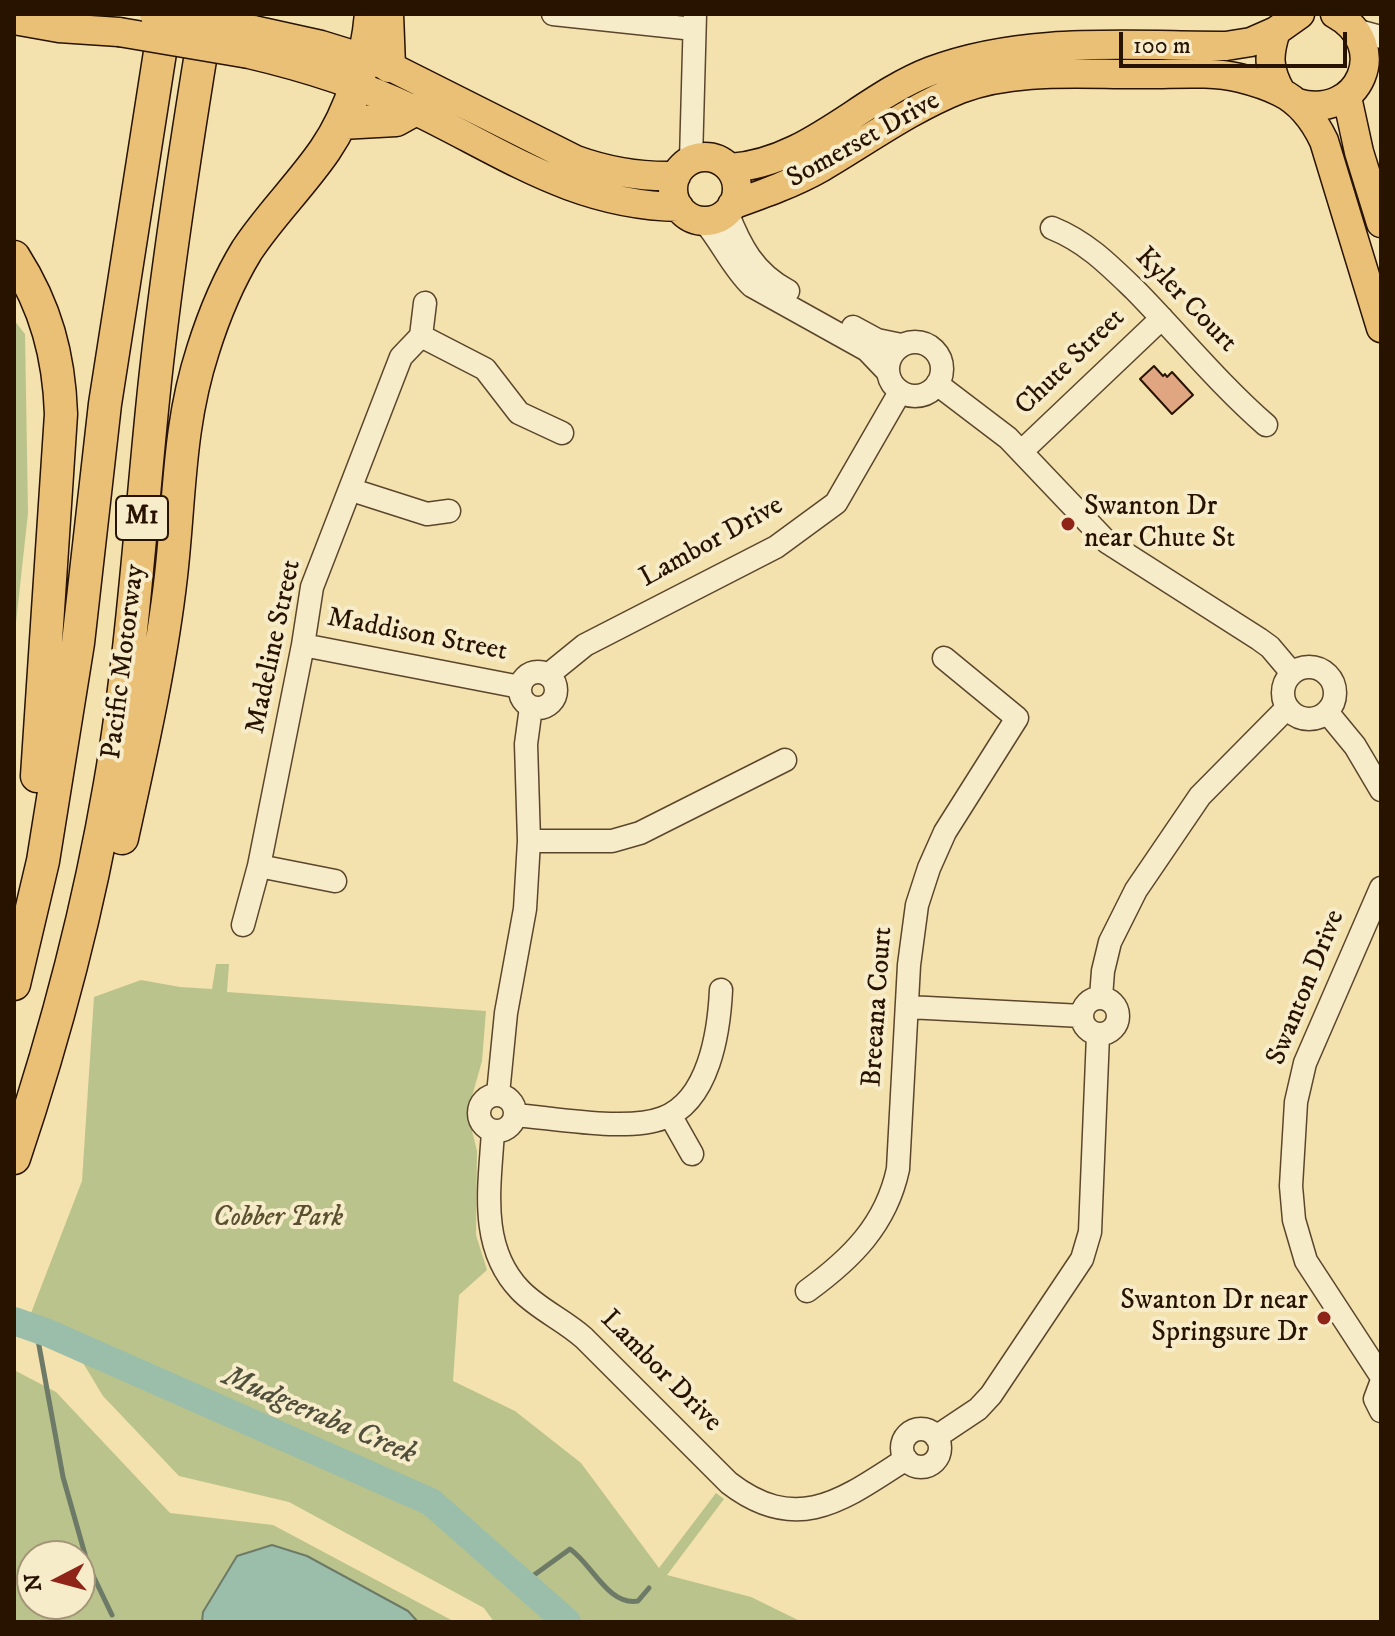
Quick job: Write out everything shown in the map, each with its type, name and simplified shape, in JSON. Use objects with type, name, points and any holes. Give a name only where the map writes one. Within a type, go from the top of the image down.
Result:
[{"type":"highway","name":"Pacific Motorway","points":[[14,984],[43,861],[78,643],[105,404],[166,14]]},
{"type":"highway","name":"Pacific Motorway","points":[[14,1158],[58,1018],[97,859],[111,781],[167,280],[208,14]]},
{"type":"highway","points":[[369,69],[371,14]]},
{"type":"highway","points":[[58,1018],[90,967],[146,727],[171,575],[180,456],[192,386],[213,318],[245,253],[325,150],[341,123],[369,69],[387,14]]},
{"type":"highway","points":[[341,123],[396,120],[414,110]]},
{"type":"highway","points":[[14,257],[30,282],[51,331],[60,382],[61,414],[45,676],[31,825],[43,861]]},
{"type":"main road","points":[[154,14],[251,42],[369,69]]},
{"type":"main road","name":"Somerset Drive","points":[[369,69],[576,160],[595,167],[649,177],[684,168],[705,157],[714,158],[730,168],[774,160],[807,144],[894,90],[926,73],[957,62],[994,53],[1065,46],[1226,46],[1251,42],[1290,19]]},
{"type":"main road","name":"Somerset Drive","points":[[1290,19],[1269,53],[1269,66],[1289,97],[1313,120],[1324,141],[1381,328]]},
{"type":"main road","points":[[14,20],[59,28],[251,42]]},
{"type":"main road","points":[[1357,27],[1365,57],[1372,67],[1347,97],[1359,152],[1381,223]]},
{"type":"main road","name":"Somerset Drive","points":[[369,69],[414,110],[534,173],[613,201],[711,211],[787,184],[821,167],[911,111],[962,88],[992,80],[1024,76],[1207,74],[1238,78],[1323,107],[1347,97]]},
{"type":"main road","points":[[684,168],[673,192],[711,211],[737,184],[730,168]]},
{"type":"street","points":[[553,14],[695,22],[684,168]]},
{"type":"street","points":[[711,211],[766,278],[877,340],[901,345],[919,342],[935,350],[942,367],[937,384],[921,395],[910,396],[900,392],[888,372],[867,350],[752,286],[741,275],[716,235],[711,211]]},
{"type":"street","name":"Kyler Court","points":[[1052,228],[1074,237],[1098,254],[1237,399],[1266,425]]},
{"type":"street","points":[[425,303],[421,336],[485,369],[519,413],[562,433]]},
{"type":"street","name":"Chute Street","points":[[1022,451],[1162,318]]},
{"type":"street","name":"Madeline Street","points":[[243,925],[259,866],[312,587],[401,357],[421,336]]},
{"type":"street","points":[[888,372],[891,356],[901,345]]},
{"type":"street","points":[[937,384],[1022,451],[1107,542],[1259,639],[1292,673]]},
{"type":"street","name":"Lambor Drive","points":[[520,687],[522,680],[534,672],[548,675],[585,645],[776,547],[836,503],[900,392]]},
{"type":"street","points":[[352,490],[427,514],[449,511]]},
{"type":"street","name":"Maddison Street","points":[[303,645],[520,687]]},
{"type":"street","name":"Breeana Court","points":[[807,1291],[849,1260],[890,1198],[898,1169],[914,924],[929,868],[960,806],[1017,718],[944,658]]},
{"type":"street","points":[[1315,667],[1329,676],[1335,688],[1335,697],[1327,712],[1315,719],[1304,719],[1287,708],[1283,688],[1292,673],[1315,667]]},
{"type":"street","points":[[520,687],[522,699],[531,707],[543,708],[552,701],[556,690],[548,675]]},
{"type":"street","name":"Lambor Drive","points":[[531,707],[526,744],[529,841],[525,909],[506,1013],[498,1094],[487,1097],[479,1112],[482,1124],[493,1131],[489,1219],[498,1255],[508,1275],[533,1301],[584,1338],[729,1483],[765,1505],[786,1510],[805,1510],[840,1501],[906,1459],[920,1467],[934,1462],[939,1453],[936,1437],[978,1409],[991,1395],[1082,1259],[1090,1232],[1098,1035],[1109,1032],[1118,1018],[1116,1006],[1101,997],[1110,942],[1136,890],[1200,796],[1287,708]]},
{"type":"street","points":[[1327,712],[1355,746],[1381,790]]},
{"type":"street","points":[[529,841],[612,841],[640,833],[785,760]]},
{"type":"street","points":[[259,866],[335,881]]},
{"type":"street","name":"Swanton Drive","points":[[1381,888],[1305,1063],[1296,1102],[1291,1186],[1294,1220],[1306,1261],[1381,1376]]},
{"type":"street","points":[[515,1115],[627,1124],[670,1115],[688,1099],[704,1073],[718,1024],[721,990]]},
{"type":"street","points":[[1098,1035],[1087,1030],[1082,1016],[1086,1003],[1101,997]]},
{"type":"street","points":[[908,1007],[1082,1016]]},
{"type":"street","points":[[493,1131],[508,1128],[515,1115],[509,1099],[498,1094]]},
{"type":"street","points":[[670,1115],[692,1154]]},
{"type":"street","points":[[1381,1383],[1375,1399],[1381,1411]]},
{"type":"green space","points":[[14,320],[25,334],[28,513],[14,641]]},
{"type":"green space","name":"Cobber Park","points":[[216,964],[229,964],[227,992],[486,1011],[482,1061],[469,1119],[477,1151],[476,1235],[487,1270],[459,1295],[453,1381],[515,1411],[581,1463],[659,1568],[716,1493],[724,1499],[667,1575],[751,1597],[802,1622],[494,1622],[484,1608],[289,1502],[179,1476],[103,1396],[71,1343],[26,1326],[82,1181],[94,997],[141,980],[212,989]]},
{"type":"green space","points":[[14,1370],[56,1392],[170,1513],[273,1525],[455,1622],[14,1622]]},
{"type":"shaded area","points":[[272,1545],[307,1556],[408,1611],[418,1622],[202,1622],[203,1612],[237,1556]]},
{"type":"building","points":[[1154,366],[1163,376],[1165,374],[1167,377],[1172,372],[1193,395],[1172,414],[1140,379]]},
{"type":"waterway","name":"Mudgeeraba Creek","points":[[14,1321],[48,1333],[431,1502],[567,1622]]},
{"type":"waterway","points":[[36,1329],[63,1477],[88,1565],[112,1615]]},
{"type":"waterway","points":[[523,1583],[570,1549],[618,1597],[638,1601],[649,1588]]},
{"type":"place","name":"Swanton Dr near Chute St","points":[[1068,524]]},
{"type":"place","name":"Swanton Dr near Springsure Dr","points":[[1324,1318]]}]
